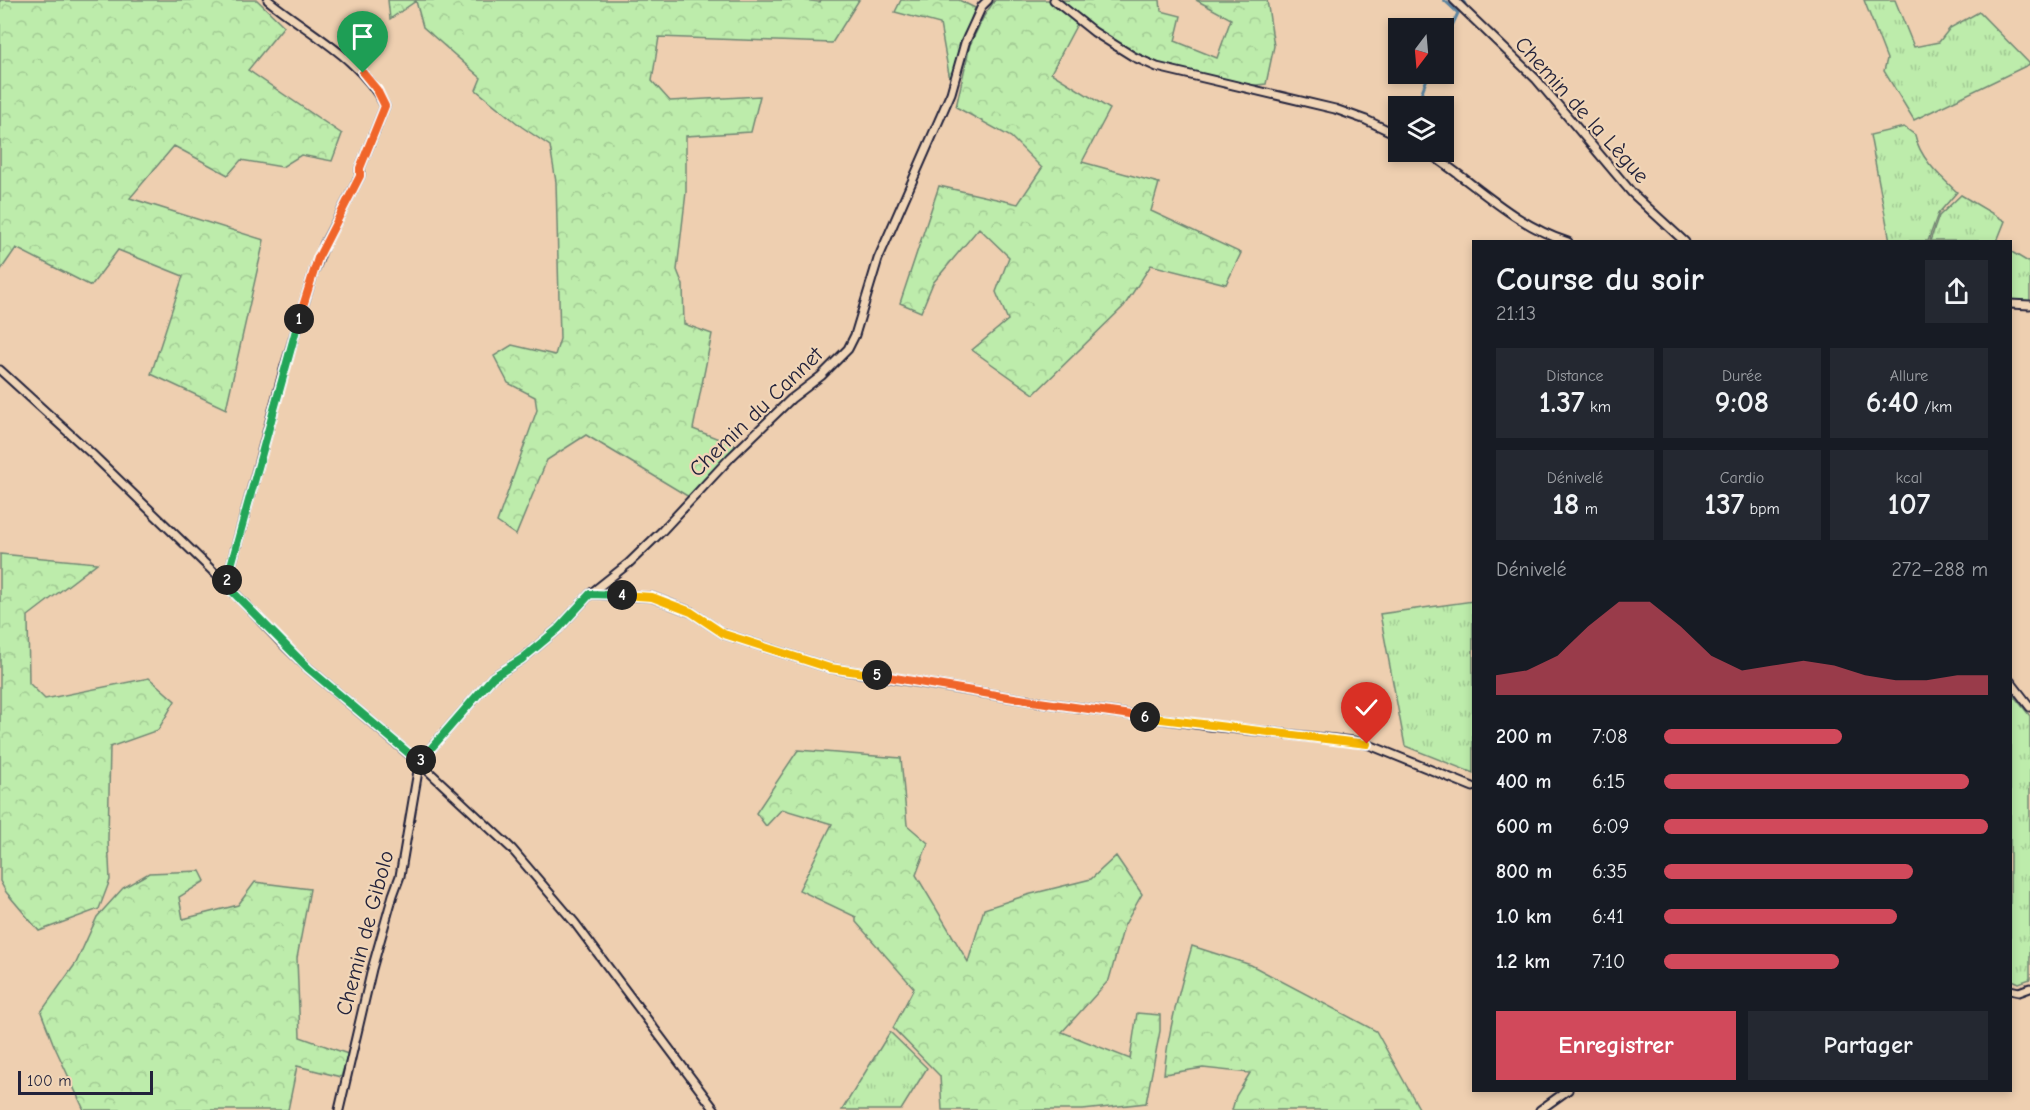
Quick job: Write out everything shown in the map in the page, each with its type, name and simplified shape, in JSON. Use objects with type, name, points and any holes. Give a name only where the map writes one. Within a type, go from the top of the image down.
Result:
[{"type":"street","points":[[226,585],[288,356],[316,266],[360,176],[360,168],[385,106],[377,90],[363,73],[268,0]]},
{"type":"street","name":"Chemin du Cannet","points":[[421,764],[493,677],[522,659],[558,629],[590,594],[629,563],[791,399],[821,376],[848,349],[861,317],[878,259],[951,93],[965,43],[982,6],[988,0]]},
{"type":"street","points":[[1054,0],[1094,32],[1134,57],[1157,67],[1335,109],[1388,131]]},
{"type":"street","name":"Chemin de la Lègue","points":[[1454,0],[1536,79],[1632,193],[1683,240]]},
{"type":"street","points":[[1443,162],[1500,207],[1527,225],[1563,240]]},
{"type":"street","points":[[2012,304],[2030,305]]},
{"type":"street","points":[[0,370],[92,454],[308,668],[421,764],[523,861],[582,932],[715,1110]]},
{"type":"street","points":[[590,594],[652,597],[691,612],[724,634],[830,668],[1032,701],[1210,726],[1353,741],[1367,744],[1472,787]]},
{"type":"street","points":[[2012,684],[2030,707]]},
{"type":"street","name":"Chemin de Gibolo","points":[[339,1110],[372,969],[400,876],[421,764]]},
{"type":"street","points":[[2012,990],[2019,992],[2030,988]]},
{"type":"street","points":[[1540,1110],[1565,1092]]},
{"type":"green space","points":[[0,0],[257,0],[284,26],[248,70],[342,134],[332,161],[301,155],[282,167],[241,160],[228,175],[174,146],[130,198],[264,240],[226,409],[151,374],[183,276],[118,250],[91,286],[16,248],[0,271]]},
{"type":"green space","points":[[388,0],[802,0],[820,2],[821,0],[859,0],[832,43],[659,37],[652,81],[670,101],[760,96],[751,132],[686,136],[686,192],[677,270],[683,285],[684,324],[712,334],[693,429],[737,446],[689,497],[586,435],[547,460],[516,535],[497,522],[537,410],[535,397],[508,383],[494,356],[512,345],[555,355],[560,339],[556,182],[550,146],[476,90],[481,78],[423,27],[416,1],[390,19]]},
{"type":"green space","points":[[901,0],[959,0],[975,8],[950,80],[940,24],[895,12]]},
{"type":"green space","points":[[995,0],[1048,0],[1061,8],[1077,24],[1051,73],[1110,109],[1082,162],[1159,183],[1151,211],[1241,253],[1226,284],[1151,265],[1124,306],[1034,394],[972,350],[1008,320],[996,292],[1009,257],[979,228],[933,283],[921,312],[900,303],[939,186],[1018,204],[1042,168],[1011,137],[956,107],[970,45],[984,16]]},
{"type":"green space","points":[[1059,0],[1160,0],[1161,11],[1181,16],[1175,41],[1217,58],[1231,19],[1196,0],[1267,0],[1274,46],[1266,84],[1247,86],[1160,64],[1109,39]]},
{"type":"green space","points":[[1864,0],[1895,0],[1914,47],[1939,42],[1950,28],[1979,12],[2030,64],[1914,120],[1884,71],[1887,59]]},
{"type":"green space","points":[[1904,127],[1915,135],[1921,152],[1957,192],[1938,214],[1928,240],[1890,240],[1870,135]]},
{"type":"green space","points":[[1961,195],[2005,221],[1997,240],[1930,240],[1939,216]]},
{"type":"green space","points":[[2012,252],[2030,263],[2030,302],[2012,301]]},
{"type":"green space","points":[[0,554],[97,563],[28,616],[29,683],[45,699],[149,678],[175,701],[158,730],[110,747],[108,839],[110,880],[99,909],[39,931],[6,892],[0,881]]},
{"type":"green space","points":[[1472,601],[1472,773],[1405,746],[1380,614]]},
{"type":"green space","points":[[2012,694],[2030,716],[2030,979],[2019,983],[2012,980]]},
{"type":"green space","points":[[798,750],[901,758],[907,825],[928,843],[916,875],[968,962],[984,909],[1027,895],[1091,879],[1116,856],[1142,894],[1124,926],[1109,980],[1062,1032],[1130,1059],[1137,1013],[1160,1015],[1160,1031],[1146,1103],[1083,1110],[942,1110],[940,1076],[893,1028],[914,988],[856,922],[856,917],[799,890],[832,824],[782,809],[766,826],[756,813]]},
{"type":"green space","points":[[200,871],[205,881],[179,897],[183,919],[238,905],[255,882],[310,889],[297,958],[300,1037],[348,1054],[341,1077],[297,1066],[288,1110],[84,1110],[41,1012],[76,963],[97,917],[123,888],[149,873]]},
{"type":"green space","points":[[1192,946],[1251,965],[1376,1031],[1420,1110],[1232,1110],[1236,1096],[1250,1073],[1203,1068],[1164,1074],[1171,1025]]},
{"type":"green space","points":[[890,1032],[927,1068],[901,1110],[842,1110]]},
{"type":"waterway","points":[[1444,0],[1458,13],[1454,22]]},
{"type":"waterway","points":[[1462,0],[1465,4]]},
{"type":"waterway","points":[[1420,96],[1425,84]]},
{"type":"route","points":[[363,73],[377,90],[385,106],[360,168],[360,176],[318,258],[297,324],[226,585],[308,668],[419,762],[493,677],[522,659],[558,629],[590,594],[652,597],[691,612],[724,634],[830,668],[1032,701],[1210,726],[1367,744]]}]
